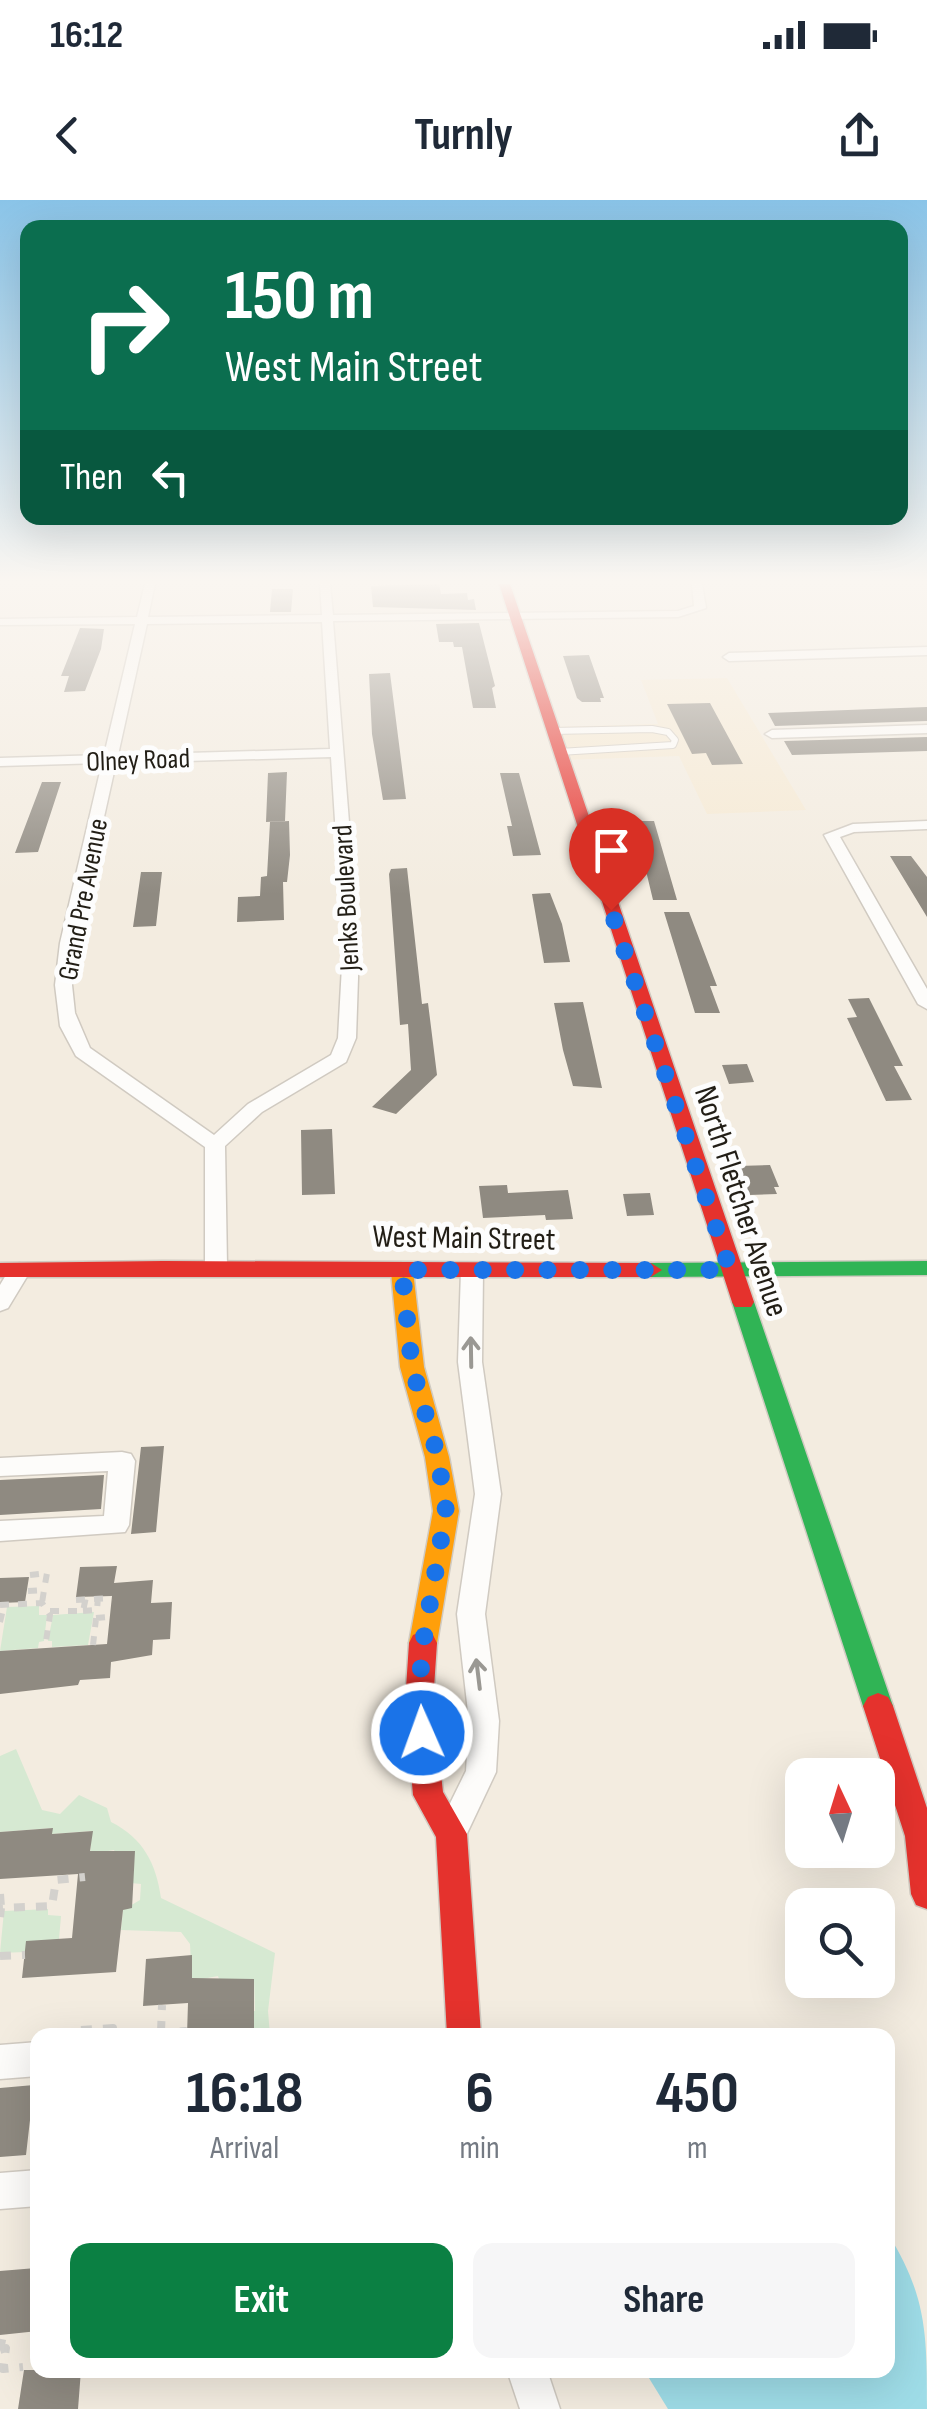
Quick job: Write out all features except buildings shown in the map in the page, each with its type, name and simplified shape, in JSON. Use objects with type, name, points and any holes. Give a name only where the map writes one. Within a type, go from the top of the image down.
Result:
[{"type":"street","name":"Grand Pre Avenue","points":[[127,687],[64,968],[69,1030],[83,1052],[107,1072],[215,1145]]},
{"type":"street","name":"Jenks Boulevard","points":[[215,1145],[255,1108],[322,1071],[344,1052],[351,948],[331,687]]},
{"type":"street","name":"North Fletcher Avenue","points":[[538,687],[921,1836],[927,1894]]},
{"type":"street","points":[[772,734],[927,728]]},
{"type":"street","name":"Olney Road","points":[[0,762],[336,753]]},
{"type":"street","points":[[927,825],[852,828],[831,835],[927,1004]]},
{"type":"street","points":[[215,1145],[216,1266]]},
{"type":"street","name":"West Main Street","points":[[10,1270],[216,1266],[402,1270],[927,1268]]},
{"type":"street","points":[[0,1303],[10,1270]]},
{"type":"street","points":[[402,1270],[412,1367],[438,1457],[446,1511],[422,1649],[419,1702],[428,1794],[450,1834],[464,2028]]},
{"type":"street","points":[[450,1834],[481,1772],[484,1721],[471,1614],[488,1494],[470,1362],[472,1270]]},
{"type":"street","points":[[0,1466],[122,1461],[116,1525],[0,1532]]},
{"type":"street","points":[[0,2062],[30,2060]]},
{"type":"street","points":[[0,2191],[30,2189]]},
{"type":"street","points":[[530,2378],[540,2409]]},
{"type":"lane","points":[[652,728],[668,732],[675,740],[673,745],[556,742],[652,728]]},
{"type":"path","points":[[30,1575],[47,1574],[44,1606],[50,1615],[46,1641]]},
{"type":"path","points":[[28,1591],[44,1590]]},
{"type":"path","points":[[93,1645],[98,1598]]},
{"type":"path","points":[[83,1611],[82,1599],[112,1598]]},
{"type":"path","points":[[0,1632],[2,1605],[44,1606],[109,1617]]},
{"type":"path","points":[[1,1908],[52,1906],[56,1880],[85,1877]]},
{"type":"path","points":[[0,1916],[1,1891]]},
{"type":"path","points":[[0,1956],[25,1955]]},
{"type":"path","points":[[161,2028],[162,2005]]},
{"type":"path","points":[[3,2334],[3,2369],[23,2367]]},
{"type":"shaded area","points":[[644,687],[732,687],[806,810],[707,814],[679,756],[562,760],[551,727],[658,724]]},
{"type":"green space","points":[[39,1606],[39,1615],[47,1615],[44,1641],[39,1642],[38,1648],[0,1651],[7,1607]]},
{"type":"green space","points":[[94,1612],[88,1645],[52,1647],[52,1641],[48,1641],[53,1615]]},
{"type":"green space","points":[[16,1749],[42,1810],[60,1814],[79,1795],[107,1808],[111,1822],[132,1836],[146,1853],[161,1898],[275,1953],[269,2028],[249,2028],[238,2013],[255,2011],[254,1979],[218,1976],[192,1981],[190,1944],[181,1932],[121,1930],[123,1910],[140,1900],[141,1884],[131,1883],[114,1850],[90,1854],[92,1831],[52,1834],[52,1828],[0,1832],[0,1756]]},
{"type":"green space","points":[[48,1909],[48,1915],[61,1916],[59,1939],[25,1952],[0,1953],[4,1911]]},
{"type":"water","points":[[895,2246],[911,2277],[922,2317],[927,2409],[668,2409],[649,2378],[895,2378]]},
{"type":"traffic: fast","points":[[651,1270],[927,1268]]},
{"type":"traffic: fast","points":[[743,1302],[878,1706]]},
{"type":"traffic: slow","points":[[402,1271],[412,1367],[437,1457],[446,1511],[423,1643]]},
{"type":"traffic: jam","points":[[538,687],[743,1302]]},
{"type":"traffic: jam","points":[[0,1270],[651,1270]]},
{"type":"traffic: jam","points":[[423,1643],[419,1703],[428,1795],[451,1834],[464,2028]]},
{"type":"traffic: jam","points":[[878,1706],[921,1836],[927,1894]]},
{"type":"route","points":[[422,1733],[422,1649],[446,1511],[438,1457],[412,1367],[402,1270],[730,1270],[611,910]]}]
